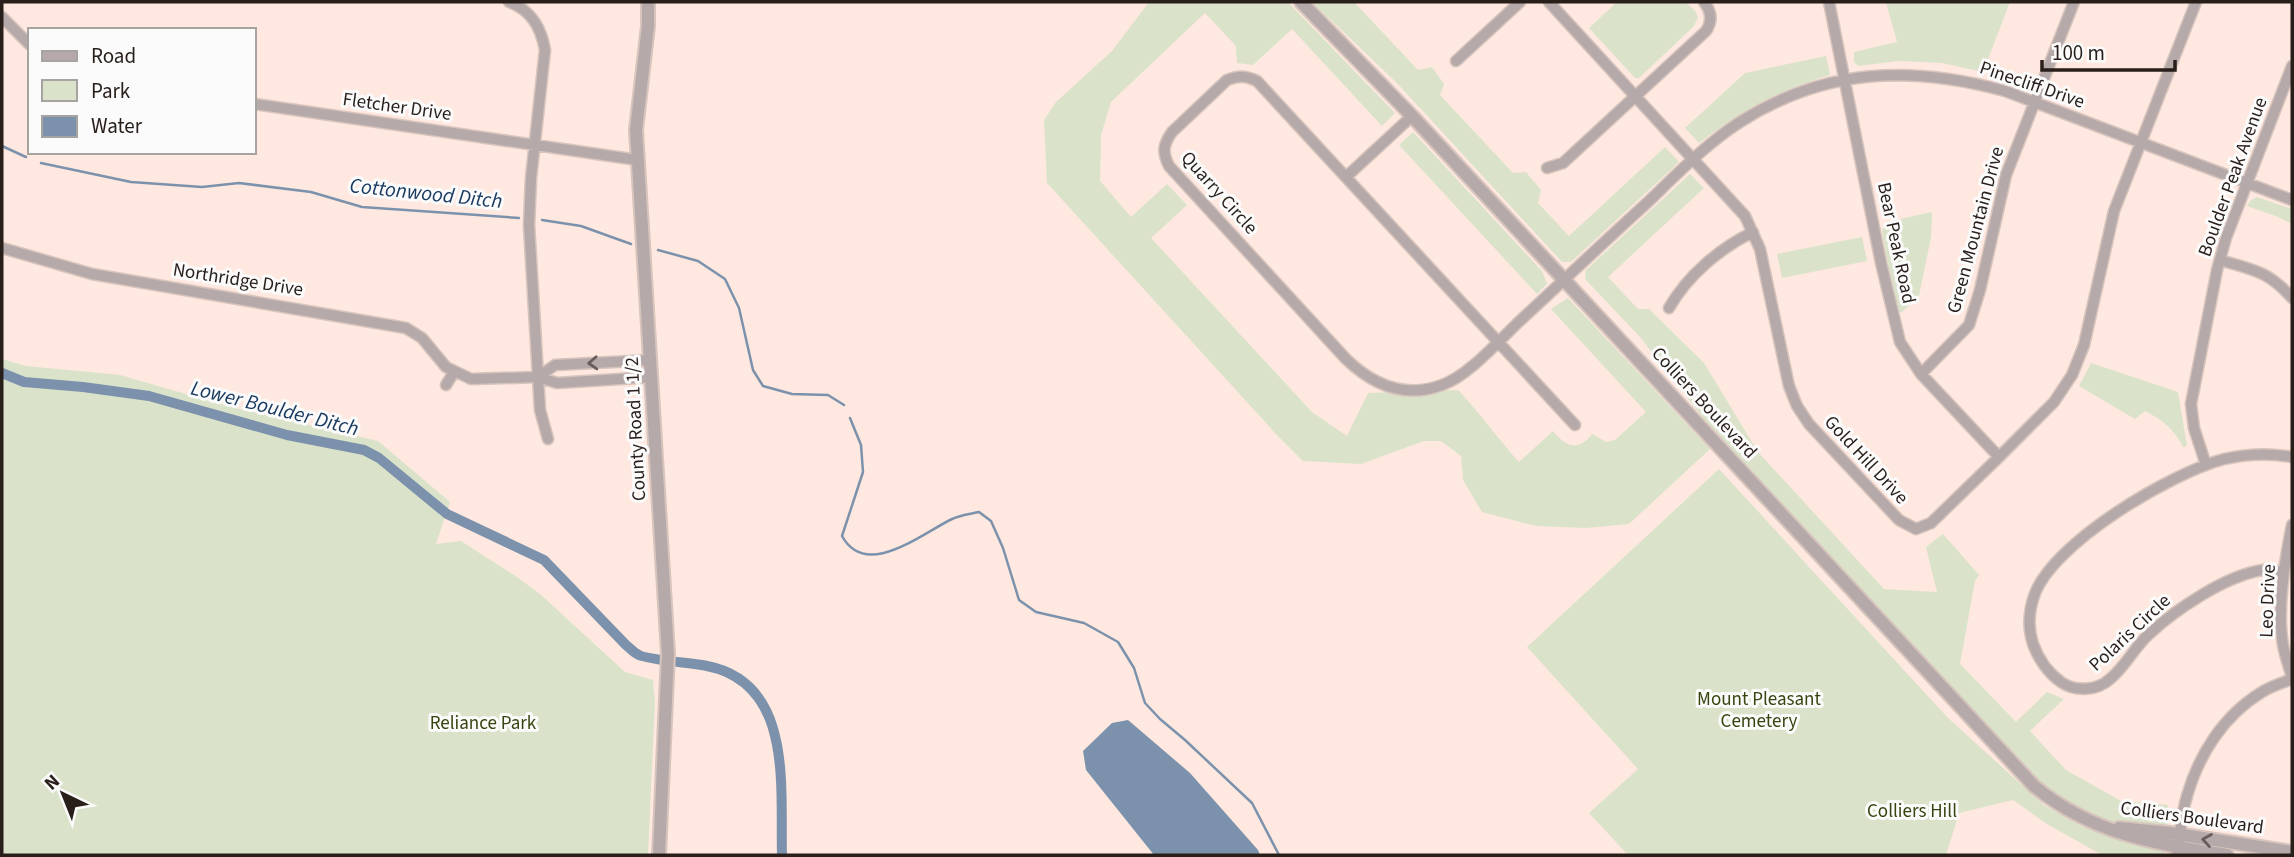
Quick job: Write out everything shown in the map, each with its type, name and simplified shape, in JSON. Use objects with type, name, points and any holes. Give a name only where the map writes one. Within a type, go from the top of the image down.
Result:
[{"type":"street","points":[[509,2],[531,16],[543,38],[545,50],[529,225],[540,410],[548,439]]},
{"type":"street","name":"County Road 1 1/2","points":[[648,2],[648,26],[637,109],[668,654],[659,855]]},
{"type":"street","name":"Colliers Boulevard","points":[[1301,2],[1412,116],[2021,772],[2047,796],[2087,820],[2114,832],[2227,855]]},
{"type":"street","points":[[1456,61],[1520,2]]},
{"type":"street","name":"Gold Hill Drive","points":[[1549,2],[1745,216],[1760,249],[1788,386],[1797,406],[1809,424],[1899,520],[1916,529],[1931,523],[1999,457],[2054,402],[2072,375],[2084,345],[2114,211],[2196,2]]},
{"type":"street","points":[[1547,168],[1563,163],[1708,29],[1710,13],[1704,2]]},
{"type":"street","name":"Bear Peak Road","points":[[1829,2],[1881,264],[1900,342],[1920,374],[1999,457]]},
{"type":"street","name":"Green Mountain Drive","points":[[1920,374],[1969,325],[1980,290],[2006,176],[2074,2]]},
{"type":"street","points":[[2,18],[28,43]]},
{"type":"street","name":"Boulder Peak Avenue","points":[[2206,465],[2194,428],[2191,404],[2220,260],[2292,66]]},
{"type":"street","name":"Pinecliff Drive","points":[[1564,280],[1693,159],[1741,122],[1814,87],[1845,79],[1914,74],[1945,77],[2005,91],[2292,200]]},
{"type":"street","name":"Quarry Circle","points":[[1497,342],[1257,81],[1237,76],[1227,80],[1172,132],[1165,142],[1163,154],[1169,166],[1346,359],[1382,386],[1413,390],[1444,385],[1466,370],[1497,342],[1564,280]]},
{"type":"street","name":"Fletcher Drive","points":[[256,104],[638,160]]},
{"type":"street","points":[[1346,177],[1412,116]]},
{"type":"street","points":[[1669,309],[1679,291],[1724,249],[1753,232]]},
{"type":"street","name":"Northridge Drive","points":[[2,247],[92,274],[406,328],[422,338],[440,362],[454,372]]},
{"type":"street","points":[[2220,260],[2256,270],[2277,282],[2292,298]]},
{"type":"street","points":[[1497,342],[1575,425]]},
{"type":"street","points":[[538,377],[555,365],[651,360]]},
{"type":"street","points":[[446,385],[454,372],[475,379],[538,377],[557,383],[652,377]]},
{"type":"street","name":"Polaris Circle","points":[[2284,572],[2263,570],[2245,575],[2189,602],[2147,635],[2110,680],[2096,687],[2079,689],[2062,683],[2049,671],[2035,648],[2030,621],[2034,596],[2049,570],[2116,512],[2175,478],[2224,459],[2260,454],[2292,457]]},
{"type":"street","name":"Leo Drive","points":[[2292,525],[2284,572],[2281,630],[2292,678]]},
{"type":"street","points":[[2178,846],[2186,798],[2198,765],[2215,735],[2235,713],[2262,691],[2292,678]]},
{"type":"street","name":"Colliers Boulevard","points":[[2178,846],[2292,852]]},
{"type":"green space","points":[[1149,2],[1288,2],[1395,113],[1382,126],[1292,29],[1253,65],[1237,63],[1236,46],[1205,13],[1111,102],[1101,135],[1100,181],[1131,217],[1167,184],[1187,205],[1151,238],[1312,412],[1347,436],[1368,393],[1458,390],[1519,462],[1553,431],[1567,444],[1572,445],[1582,443],[1592,434],[1606,442],[1615,440],[1646,412],[1551,309],[1568,298],[1710,449],[1629,524],[1586,528],[1536,526],[1482,512],[1463,480],[1461,456],[1441,441],[1424,441],[1361,464],[1303,461],[1047,183],[1044,120],[1056,102],[1112,51]]},
{"type":"green space","points":[[1312,2],[1354,2],[1418,70],[1432,67],[1444,84],[1440,95],[1513,173],[1526,172],[1541,190],[1538,203],[1569,236],[1665,147],[1679,162],[1571,262],[1562,262],[1397,83]]},
{"type":"green space","points":[[1617,2],[1686,2],[1698,18],[1693,27],[1639,78],[1635,78],[1589,28]]},
{"type":"green space","points":[[1886,2],[2010,2],[1983,72],[1942,63],[1898,61],[1858,66],[1854,62],[1854,52],[1897,42]]},
{"type":"green space","points":[[1826,56],[1830,75],[1761,103],[1699,143],[1685,128],[1745,73]]},
{"type":"green space","points":[[1413,132],[1542,271],[1547,284],[1537,294],[1399,145]]},
{"type":"green space","points":[[1690,174],[1704,188],[1608,277],[1638,309],[1649,309],[1704,363],[1758,452],[1884,589],[1937,592],[1926,547],[1943,534],[1979,575],[1975,581],[1960,664],[2016,722],[2047,692],[2064,699],[2030,731],[2066,770],[2121,801],[2168,805],[2167,826],[2110,821],[2088,813],[2038,780],[1704,419],[1640,337],[1585,279],[1586,270]]},
{"type":"green space","points":[[2257,197],[2292,209],[2292,224],[2247,206]]},
{"type":"green space","points":[[1932,212],[1931,237],[1919,296],[1902,312],[1897,313],[1882,231],[1886,222]]},
{"type":"green space","points":[[1862,237],[1867,261],[1782,278],[1777,254]]},
{"type":"green space","name":"Reliance Park","points":[[2,359],[26,366],[120,375],[231,407],[378,441],[450,502],[436,544],[461,541],[540,594],[625,672],[653,680],[655,702],[648,855],[2,855]]},
{"type":"green space","points":[[2091,363],[2178,392],[2187,446],[2183,447],[2172,430],[2151,414],[2145,411],[2135,419],[2079,386]]},
{"type":"green space","name":"Mount Pleasant Cemetery","points":[[1719,469],[1948,718],[2044,805],[2081,826],[2123,841],[2165,851],[2164,855],[2102,855],[2047,824],[2013,800],[1959,813],[1946,855],[1628,855],[1589,813],[1638,769],[1527,647]]},
{"type":"water","points":[[1128,720],[1190,773],[1260,855],[1154,855],[1086,770],[1083,751],[1112,723]]},
{"type":"waterway","name":"Cottonwood Ditch","points":[[2,146],[26,157]]},
{"type":"waterway","name":"Cottonwood Ditch","points":[[41,163],[131,182],[202,187],[239,183],[311,192],[362,207],[519,218]]},
{"type":"waterway","name":"Cottonwood Ditch","points":[[542,220],[581,226],[631,244]]},
{"type":"waterway","name":"Cottonwood Ditch","points":[[658,250],[698,261],[725,279],[739,308],[753,370],[763,386],[792,394],[828,395],[844,405]]},
{"type":"waterway","name":"Lower Boulder Ditch","points":[[2,373],[24,382],[149,396],[287,435],[364,450],[379,458],[447,514],[544,560],[637,654],[707,666],[735,676],[755,693],[768,716],[776,742],[782,800],[782,855]]},
{"type":"waterway","name":"Cottonwood Ditch","points":[[850,418],[861,445],[863,472],[842,536],[852,549],[865,554],[894,550],[952,519],[979,512],[991,521],[1003,548],[1019,600],[1036,612],[1084,623],[1118,642],[1134,668],[1145,703],[1252,803],[1279,855]]},
{"type":"park label","name":"Colliers Hill","points":[[1912,811]]}]
